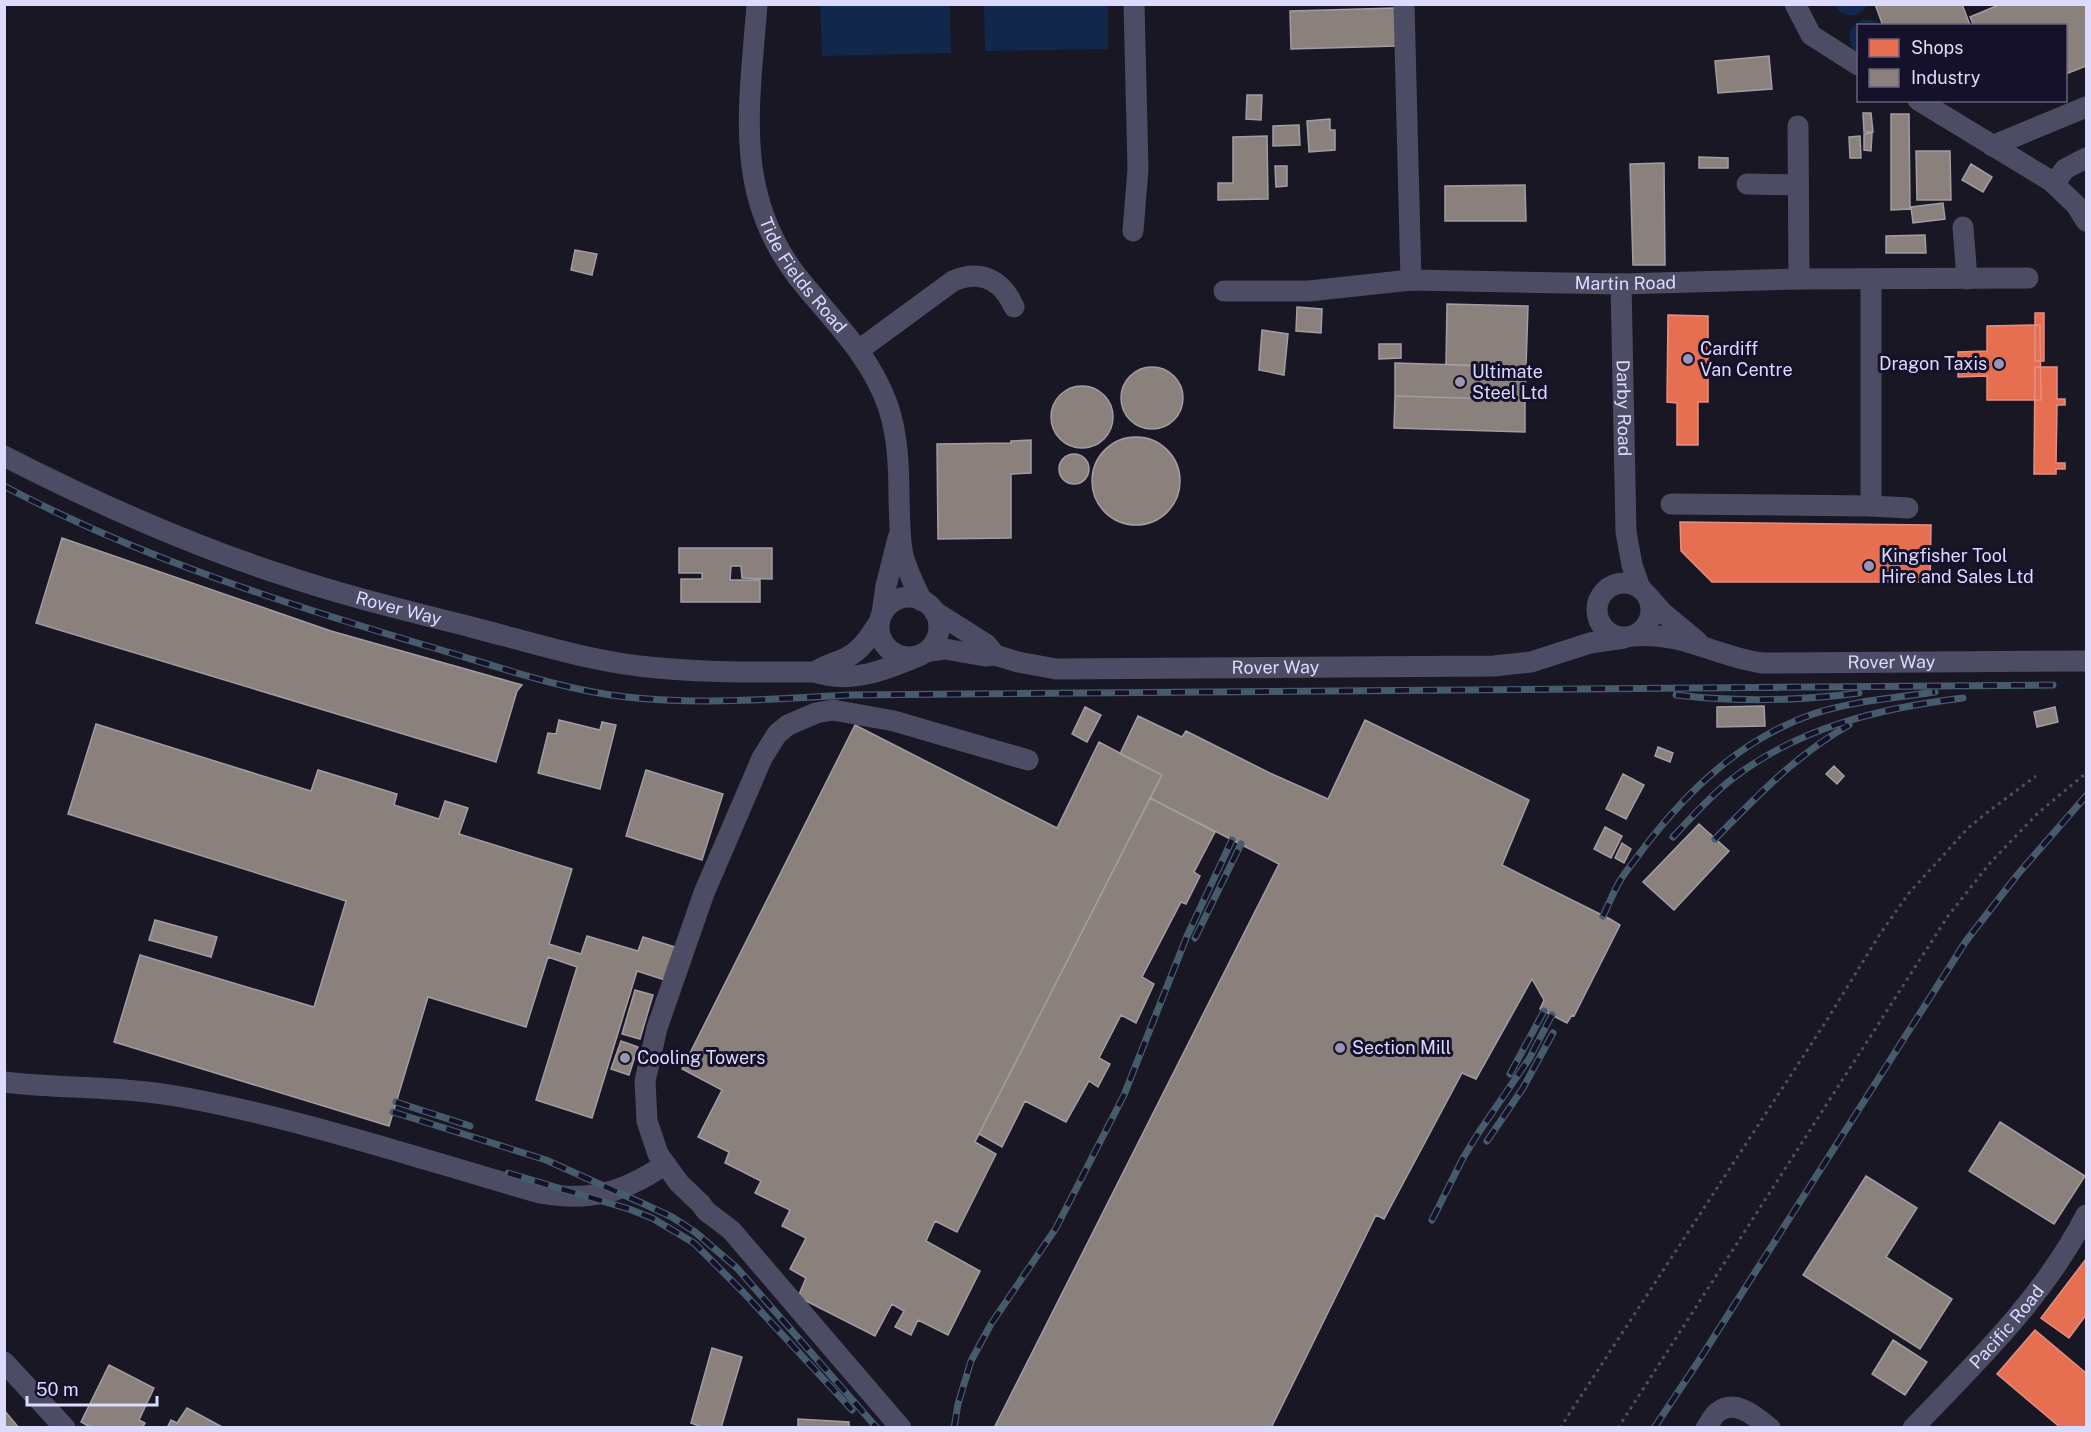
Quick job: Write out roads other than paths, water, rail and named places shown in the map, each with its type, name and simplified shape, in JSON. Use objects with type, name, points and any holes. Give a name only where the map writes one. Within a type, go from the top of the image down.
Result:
[{"type":"street","name":"Tide Fields Road","points":[[757,4],[748,125],[749,148],[760,205],[773,239],[790,266],[859,350],[880,386],[894,426],[899,471],[900,532],[903,555],[913,582],[928,606]]},
{"type":"street","points":[[1133,231],[1138,169],[1134,4]]},
{"type":"street","points":[[1404,4],[1411,280]]},
{"type":"street","points":[[1795,4],[1811,35],[1857,64]]},
{"type":"street","points":[[1921,102],[2054,184],[2076,205],[2086,221]]},
{"type":"street","points":[[1992,146],[2086,106]]},
{"type":"street","points":[[1798,126],[1799,279]]},
{"type":"street","points":[[2054,184],[2065,169],[2086,158]]},
{"type":"street","points":[[1748,184],[1798,185]]},
{"type":"street","points":[[1963,227],[1967,279]]},
{"type":"street","points":[[859,350],[953,281],[961,278],[974,275],[999,284],[1014,307]]},
{"type":"street","name":"Martin Road","points":[[1224,291],[1309,291],[1411,280],[1621,284],[1799,279],[2028,278]]},
{"type":"street","points":[[1871,280],[1871,506]]},
{"type":"street","name":"Darby Road","points":[[1621,284],[1626,532],[1632,565],[1644,591]]},
{"type":"street","name":"Rover Way","points":[[4,456],[92,498],[201,545],[282,575],[394,608],[556,649],[636,666],[717,671],[815,672],[829,677],[878,672],[924,653],[945,649],[985,656],[995,655],[1056,669],[1494,666],[1531,662],[1598,641],[1629,637],[1664,637],[1700,644],[1730,657],[1762,663],[2086,661]]},
{"type":"street","points":[[1671,504],[1908,508]]},
{"type":"street","name":"Tide Fields Road","points":[[881,617],[886,586],[900,532]]},
{"type":"street","name":"Darby Road","points":[[1601,599],[1615,571],[1626,532]]},
{"type":"street","points":[[1627,582],[1644,591],[1651,602],[1650,619],[1646,626],[1629,637],[1607,632],[1597,617],[1601,599],[1619,583],[1627,582]]},
{"type":"street","name":"Rover Way","points":[[1644,591],[1662,612],[1700,644]]},
{"type":"street","points":[[904,597],[928,606],[938,620],[939,630],[934,645],[924,653],[903,657],[887,648],[879,631],[881,617],[888,606],[904,597]]},
{"type":"street","name":"Rover Way","points":[[1556,653],[1587,625],[1601,599]]},
{"type":"street","name":"Rover Way","points":[[928,606],[986,644],[995,655]]},
{"type":"street","name":"Rover Way","points":[[815,672],[824,665],[848,657],[859,649],[870,638],[881,617]]},
{"type":"street","points":[[901,1428],[742,1243],[722,1222],[705,1211],[664,1165],[651,1137],[645,1107],[645,1081],[652,1046],[711,873],[762,758],[777,734],[808,716],[824,711],[842,710],[894,721],[1028,760]]},
{"type":"street","points":[[4,1082],[124,1089],[207,1102],[294,1123],[526,1189],[563,1197],[588,1197],[614,1190],[640,1180],[664,1165]]},
{"type":"street","name":"Pacific Road","points":[[1913,1428],[2014,1321],[2041,1287],[2086,1215]]},
{"type":"street","points":[[4,1362],[65,1428]]},
{"type":"street","points":[[1706,1428],[1718,1411],[1731,1407],[1745,1410],[1770,1428]]},
{"type":"water","points":[[820,5],[950,5],[951,53],[822,56]]},
{"type":"water","points":[[984,5],[1108,5],[1108,49],[985,51]]},
{"type":"water","points":[[1834,5],[1868,5],[1860,13],[1851,16],[1842,13]]},
{"type":"water","points":[[1864,19],[1880,24],[1857,24],[1857,53],[1851,45],[1850,35],[1854,25]]},
{"type":"railway","points":[[4,486],[106,535],[263,595],[524,675],[575,688],[626,697],[710,701],[849,695],[2053,685]]},
{"type":"railway","points":[[1603,916],[1621,879],[1660,827],[1698,787],[1739,752],[1762,737],[1813,714],[1858,703],[1935,692]]},
{"type":"railway","points":[[1676,695],[1768,700],[1859,693]]},
{"type":"railway","points":[[1673,837],[1732,779],[1785,746],[1813,733],[1872,714],[1963,698]]},
{"type":"railway","points":[[1715,839],[1795,763],[1849,725]]},
{"type":"railway","points":[[1654,1428],[1966,941],[2018,874],[2086,796]]},
{"type":"railway","points":[[954,1428],[958,1404],[971,1361],[991,1324],[1056,1228],[1124,1095],[1187,936],[1232,840]]},
{"type":"railway","points":[[1195,938],[1241,844]]},
{"type":"railway","points":[[1510,1074],[1544,1011]]},
{"type":"railway","points":[[1432,1220],[1463,1158],[1529,1059],[1552,1015]]},
{"type":"railway","points":[[1487,1141],[1523,1088],[1553,1033]]},
{"type":"railway","points":[[396,1102],[470,1126]]},
{"type":"railway","points":[[393,1112],[546,1160],[672,1217],[695,1232],[737,1268],[877,1428]]},
{"type":"railway","points":[[508,1173],[629,1209],[652,1218],[694,1243],[743,1292],[852,1410]]},
{"type":"place","name":"Cardiff Van Centre","points":[[1688,359]]},
{"type":"place","name":"Dragon Taxis","points":[[1999,364]]},
{"type":"place","name":"Ultimate Steel Ltd","points":[[1460,382]]},
{"type":"place","name":"Kingfisher Tool Hire and Sales Ltd","points":[[1869,566]]},
{"type":"place","name":"Section Mill","points":[[1340,1048]]},
{"type":"place","name":"Cooling Towers","points":[[625,1058]]}]
